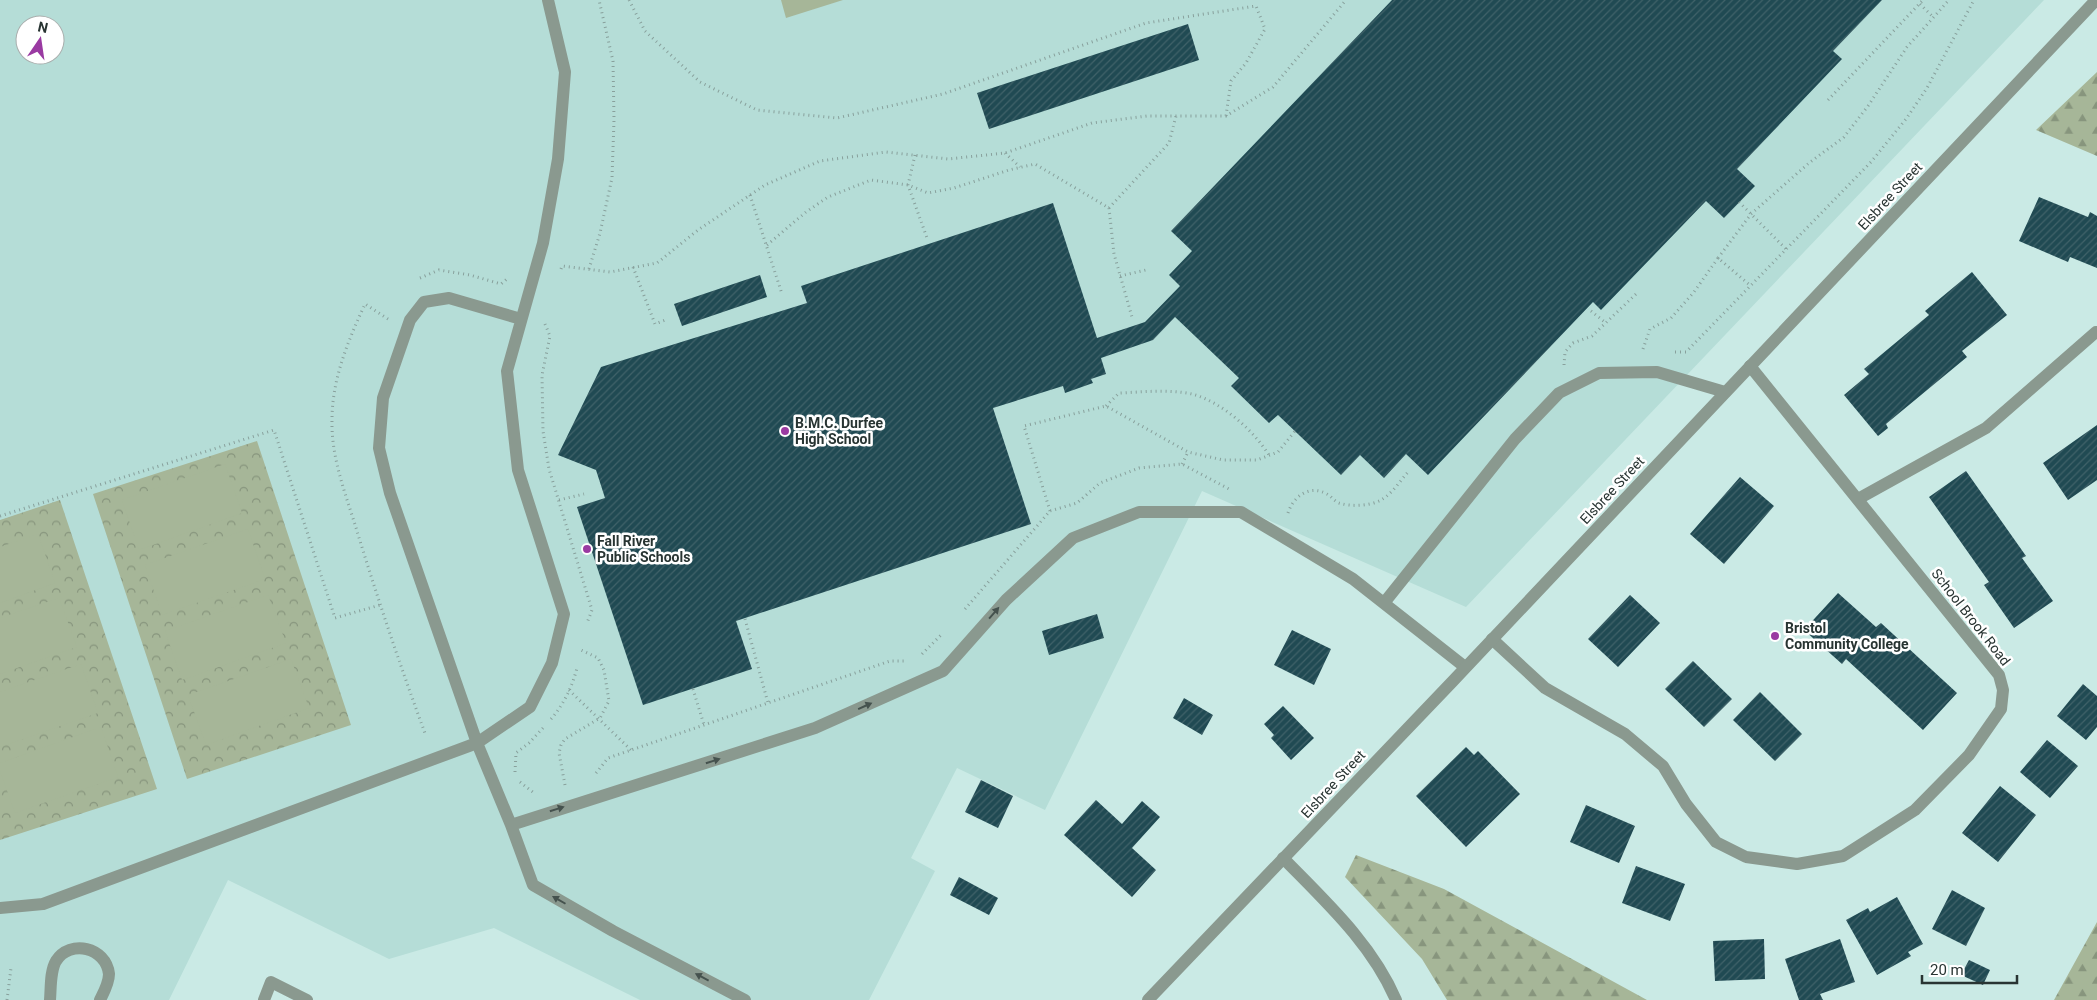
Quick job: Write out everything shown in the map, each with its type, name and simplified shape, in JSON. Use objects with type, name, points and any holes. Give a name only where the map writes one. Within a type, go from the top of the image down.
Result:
[{"type":"street","points":[[0,908],[42,904],[477,743],[530,707],[552,663],[564,614],[518,470],[507,371],[543,243],[558,149],[565,72],[548,0]]},
{"type":"street","name":"Elsbree Street","points":[[1148,1000],[2096,0]]},
{"type":"street","points":[[521,320],[449,298],[424,302],[410,320],[383,398],[380,448],[390,493],[477,743],[511,825],[533,885],[613,931],[746,1000]]},
{"type":"street","points":[[1858,499],[1986,428],[2096,332]]},
{"type":"street","name":"School Brook Road","points":[[1492,639],[1545,688],[1624,734],[1662,766],[1686,804],[1716,842],[1746,857],[1797,864],[1843,856],[1915,810],[1969,755],[2001,709],[2003,690],[1999,675],[1750,366]]},
{"type":"street","points":[[1384,603],[1515,438],[1559,392],[1599,373],[1657,372],[1725,392]]},
{"type":"street","points":[[511,825],[814,728],[943,672],[1006,600],[1073,538],[1139,512],[1240,512],[1353,579],[1465,667]]},
{"type":"street","points":[[1283,858],[1346,922],[1386,976],[1396,1000]]},
{"type":"street","points":[[50,1000],[53,968],[56,962],[62,955],[78,948],[95,952],[106,965],[108,983],[100,1000]]},
{"type":"street","points":[[264,1000],[271,982],[307,1000]]},
{"type":"path","points":[[589,269],[600,233],[612,178],[614,120],[613,61],[599,0]]},
{"type":"path","points":[[628,0],[645,31],[700,82],[757,110],[837,118],[943,94],[1146,23],[1256,6],[1265,29],[1246,62],[1231,81],[1226,116]]},
{"type":"path","points":[[559,274],[562,266],[610,272],[656,263],[698,230],[765,184],[820,161],[886,152],[948,159],[1005,153],[1092,122],[1147,116],[1226,116],[1273,87],[1346,0]]},
{"type":"path","points":[[1828,100],[1923,0]]},
{"type":"path","points":[[1650,352],[1642,352],[1650,329],[1671,318],[1694,292],[1751,214],[1810,163],[1844,137],[1868,106],[1907,46],[1949,0]]},
{"type":"path","points":[[1668,352],[1686,352],[1871,162],[1906,119],[1927,88],[1974,0]]},
{"type":"path","points":[[1920,4],[1933,18]]},
{"type":"path","points":[[1132,317],[1114,254],[1109,208],[1170,143],[1176,116]]},
{"type":"path","points":[[1005,153],[1020,167]]},
{"type":"path","points":[[915,155],[908,184],[927,238]]},
{"type":"path","points":[[767,245],[806,212],[828,198],[871,180],[908,184],[928,193],[954,188],[1035,164],[1109,208]]},
{"type":"path","points":[[750,195],[782,294]]},
{"type":"path","points":[[1739,202],[1786,249]]},
{"type":"path","points":[[1718,258],[1751,286]]},
{"type":"path","points":[[633,267],[655,324],[668,319]]},
{"type":"path","points":[[1120,276],[1146,270]]},
{"type":"path","points":[[1564,366],[1565,352],[1573,344],[1592,336],[1636,294]]},
{"type":"path","points":[[1591,311],[1606,324]]},
{"type":"path","points":[[542,316],[550,336],[542,375],[543,432],[549,468],[592,610],[587,625]]},
{"type":"path","points":[[1559,369],[1572,360]]},
{"type":"path","points":[[1050,511],[1024,426],[1106,406],[1119,393],[1160,390],[1193,395],[1217,406],[1238,421],[1259,440],[1269,455]]},
{"type":"path","points":[[1106,406],[1188,452],[1223,460],[1257,460],[1278,452],[1295,431]]},
{"type":"path","points":[[0,516],[274,430],[335,618],[380,605]]},
{"type":"path","points":[[1182,464],[1188,452]]},
{"type":"path","points":[[960,615],[1050,511],[1077,503],[1100,483],[1139,468],[1182,464],[1235,492]]},
{"type":"path","points":[[1288,513],[1291,505],[1301,493],[1313,491],[1326,493],[1338,503],[1354,506],[1380,500],[1395,488],[1408,472]]},
{"type":"path","points":[[559,500],[584,494]]},
{"type":"path","points":[[1281,509],[1296,518]]},
{"type":"path","points":[[745,619],[768,703]]},
{"type":"path","points":[[916,661],[947,629]]},
{"type":"path","points":[[579,658],[581,645]]},
{"type":"path","points":[[565,786],[559,753],[561,745],[565,739],[600,718],[609,701],[604,670],[598,658],[581,650]]},
{"type":"path","points":[[592,778],[608,758],[890,661],[907,661]]},
{"type":"path","points":[[542,792],[535,794],[520,784],[515,771],[516,753],[529,743],[562,707],[577,666]]},
{"type":"path","points":[[693,689],[704,725]]},
{"type":"path","points":[[569,690],[631,750]]},
{"type":"path","points":[[560,788],[571,784]]},
{"type":"path","points":[[7,1000],[11,968]]},
{"type":"shaded area","name":"Fall River Public Schools","points":[[0,0],[2044,0],[1466,607],[1202,491],[1045,810],[957,768],[911,858],[935,871],[869,1000],[640,1000],[494,928],[389,959],[228,880],[169,1000],[0,1000]]},
{"type":"green space","points":[[781,0],[843,0],[786,18]]},
{"type":"green space","points":[[2097,72],[2097,156],[2036,130]]},
{"type":"green space","points":[[257,441],[351,725],[187,779],[93,494]]},
{"type":"green space","points":[[225,464],[242,513],[139,550],[122,500]]},
{"type":"green space","points":[[60,500],[157,789],[0,840],[0,520]]},
{"type":"green space","points":[[248,529],[265,579],[162,615],[145,565]]},
{"type":"green space","points":[[38,534],[55,583],[0,603],[0,547]]},
{"type":"green space","points":[[268,595],[286,643],[182,680],[165,631]]},
{"type":"green space","points":[[59,598],[77,647],[0,674],[0,618]]},
{"type":"green space","points":[[291,659],[309,708],[206,745],[188,695]]},
{"type":"green space","points":[[81,664],[98,713],[0,747],[0,692]]},
{"type":"green space","points":[[101,727],[118,777],[15,813],[0,771],[0,763]]},
{"type":"green space","points":[[1356,855],[1444,889],[1647,1000],[1447,1000],[1422,959],[1345,877]]},
{"type":"green space","points":[[2097,922],[2097,1000],[2054,1000]]},
{"type":"building","points":[[1392,0],[1882,0],[1833,51],[1842,59],[1737,169],[1755,186],[1724,218],[1706,201],[1601,310],[1593,302],[1428,475],[1406,454],[1384,478],[1360,455],[1341,475],[1278,415],[1269,423],[1231,386],[1239,378],[1175,317],[1153,340],[1101,358],[1106,374],[1091,379],[1093,383],[1065,393],[1063,386],[993,408],[1031,524],[736,621],[752,669],[643,705],[577,507],[605,498],[596,470],[558,455],[601,367],[807,303],[801,286],[1053,203],[1097,338],[1145,322],[1180,286],[1169,275],[1192,251],[1171,231]]},
{"type":"building","points":[[1188,24],[1199,60],[989,129],[977,93]]},
{"type":"building","points":[[2039,197],[2088,217],[2090,212],[2097,216],[2097,268],[2070,257],[2068,262],[2019,241]]},
{"type":"building","points":[[1972,272],[2007,315],[1962,351],[1967,357],[1886,424],[1888,428],[1878,436],[1844,395],[1869,374],[1864,369],[1929,315],[1925,311]]},
{"type":"building","points":[[760,275],[767,297],[682,326],[674,304]]},
{"type":"building","points":[[2097,425],[2097,480],[2068,500],[2043,463]]},
{"type":"building","points":[[1966,471],[2026,556],[2022,558],[2053,601],[2014,628],[1984,585],[1989,582],[1929,497]]},
{"type":"building","points":[[1740,477],[1774,506],[1724,564],[1690,534]]},
{"type":"building","points":[[1838,593],[1876,627],[1881,623],[1957,693],[1923,730],[1846,659],[1842,664],[1804,630]]},
{"type":"building","points":[[1630,595],[1660,623],[1618,667],[1588,639]]},
{"type":"building","points":[[1097,614],[1104,638],[1049,655],[1042,631]]},
{"type":"building","points":[[1292,630],[1331,649],[1314,685],[1274,665]]},
{"type":"building","points":[[1693,661],[1732,699],[1704,727],[1665,689]]},
{"type":"building","points":[[2083,684],[2097,696],[2097,727],[2086,740],[2057,716]]},
{"type":"building","points":[[1760,692],[1802,734],[1775,761],[1733,720]]},
{"type":"building","points":[[1184,698],[1213,715],[1202,735],[1173,718]]},
{"type":"building","points":[[1283,706],[1314,738],[1291,760],[1271,738],[1274,735],[1264,724]]},
{"type":"building","points":[[2047,740],[2078,766],[2050,798],[2020,772]]},
{"type":"building","points":[[1466,747],[1474,755],[1478,751],[1520,794],[1466,847],[1416,796]]},
{"type":"building","points":[[981,780],[1013,796],[998,828],[965,812]]},
{"type":"building","points":[[2000,786],[2036,815],[1998,862],[1962,833]]},
{"type":"building","points":[[1096,800],[1122,824],[1142,801],[1160,817],[1132,848],[1156,870],[1132,897],[1064,835]]},
{"type":"building","points":[[1586,805],[1635,826],[1619,863],[1570,842]]},
{"type":"building","points":[[1636,866],[1685,884],[1670,921],[1622,903]]},
{"type":"building","points":[[959,877],[998,898],[989,915],[950,895]]},
{"type":"building","points":[[1952,890],[1985,908],[1966,946],[1932,929]]},
{"type":"building","points":[[1897,897],[1923,944],[1908,952],[1911,956],[1877,975],[1846,920],[1868,908],[1870,912]]},
{"type":"building","points":[[1764,939],[1765,979],[1715,981],[1713,941]]},
{"type":"building","points":[[1840,939],[1855,982],[1820,994],[1823,1000],[1799,1000],[1785,959]]},
{"type":"building","points":[[1969,960],[1990,970],[1983,985],[1961,975]]},
{"type":"place","name":"B.M.C. Durfee High School","points":[[785,431]]},
{"type":"place","name":"Fall River Public Schools","points":[[587,549]]},
{"type":"place","name":"Bristol Community College","points":[[1775,636]]}]
